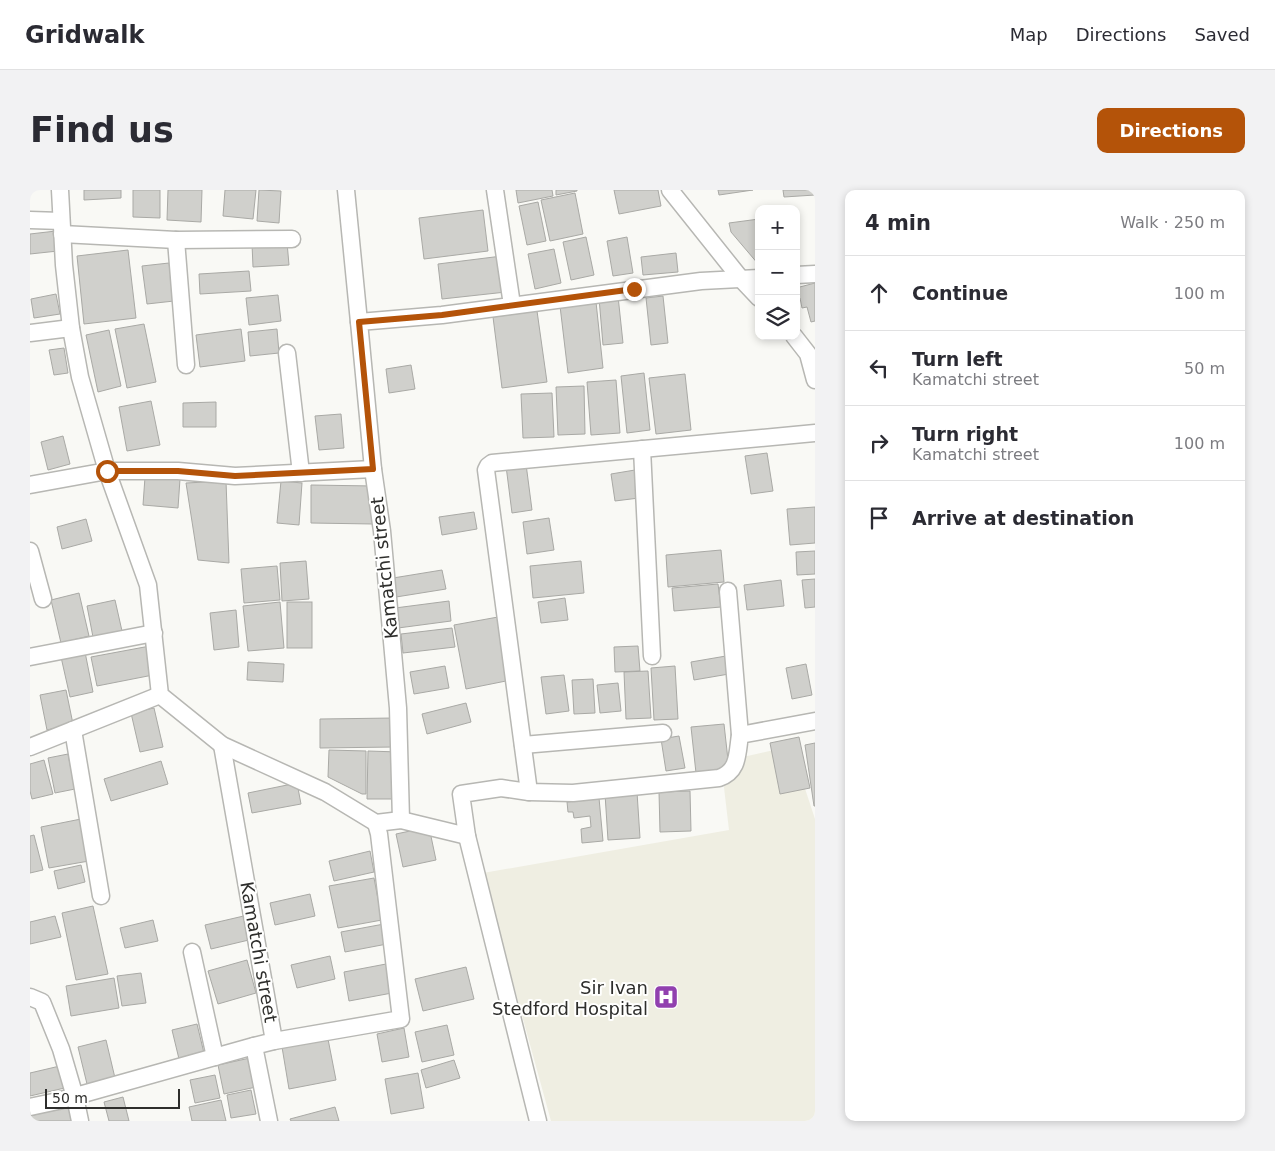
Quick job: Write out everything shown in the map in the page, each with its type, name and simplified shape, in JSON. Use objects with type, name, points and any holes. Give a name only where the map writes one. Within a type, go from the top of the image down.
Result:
[{"type":"street","points":[[60,190],[71,328],[80,377],[107,471],[148,585],[160,695],[222,745],[325,792],[376,823],[401,820],[466,836]]},
{"type":"street","name":"Kamatchi street","points":[[346,190],[373,469],[382,531],[398,708],[401,820]]},
{"type":"street","points":[[495,190],[512,305]]},
{"type":"street","points":[[670,190],[741,279],[756,295]]},
{"type":"street","points":[[30,220],[62,227],[176,240],[292,239]]},
{"type":"street","points":[[176,240],[186,365]]},
{"type":"street","points":[[800,275],[815,274]]},
{"type":"street","points":[[359,322],[442,315],[701,282],[755,278]]},
{"type":"street","points":[[30,333],[71,328]]},
{"type":"street","points":[[797,340],[808,354],[815,380]]},
{"type":"street","points":[[286,353],[301,473]]},
{"type":"street","points":[[529,792],[488,488],[486,470],[488,466],[492,463],[815,433]]},
{"type":"street","points":[[642,449],[652,656]]},
{"type":"street","points":[[30,486],[107,471],[178,471],[235,476],[373,469]]},
{"type":"street","points":[[30,551],[43,599]]},
{"type":"street","points":[[538,1121],[466,836],[461,794],[501,788],[529,792],[573,793],[719,778],[728,775],[734,768],[740,735],[728,591]]},
{"type":"street","points":[[30,657],[154,633]]},
{"type":"street","points":[[30,745],[160,695]]},
{"type":"street","points":[[740,735],[815,721]]},
{"type":"street","points":[[73,730],[101,896]]},
{"type":"street","points":[[523,745],[663,734]]},
{"type":"street","name":"Kamatchi street","points":[[222,745],[274,1041],[254,1046],[269,1121]]},
{"type":"street","points":[[274,1041],[401,1019],[379,834],[376,823]]},
{"type":"street","points":[[192,952],[215,1057]]},
{"type":"street","points":[[30,997],[42,1002],[62,1049],[80,1121]]},
{"type":"street","points":[[30,1107],[75,1097],[254,1046]]},
{"type":"shaded area","name":"Sir Ivan Stedford Hospital","points":[[791,746],[815,819],[815,1121],[551,1121],[483,873],[729,830],[721,762]]},
{"type":"building","points":[[84,190],[121,190],[121,198],[84,200]]},
{"type":"building","points":[[133,190],[160,190],[160,218],[133,217]]},
{"type":"building","points":[[168,190],[202,190],[201,222],[167,220]]},
{"type":"building","points":[[225,190],[256,190],[253,219],[223,216]]},
{"type":"building","points":[[259,190],[281,191],[279,223],[257,221]]},
{"type":"building","points":[[516,190],[552,190],[553,196],[518,203]]},
{"type":"building","points":[[556,190],[577,190],[577,191],[556,195]]},
{"type":"building","points":[[614,190],[658,190],[661,206],[619,214]]},
{"type":"building","points":[[718,190],[753,190],[719,195]]},
{"type":"building","points":[[783,190],[815,190],[815,195],[784,197]]},
{"type":"building","points":[[575,193],[583,234],[550,241],[541,200]]},
{"type":"building","points":[[538,202],[546,241],[527,245],[519,206]]},
{"type":"building","points":[[483,210],[488,251],[424,259],[419,218]]},
{"type":"building","points":[[755,220],[755,260],[731,232],[729,223]]},
{"type":"building","points":[[56,231],[58,251],[30,254],[30,234]]},
{"type":"building","points":[[586,237],[594,275],[571,280],[563,242]]},
{"type":"building","points":[[627,237],[633,273],[613,276],[607,241]]},
{"type":"building","points":[[287,242],[289,265],[253,267],[252,244]]},
{"type":"building","points":[[554,249],[561,283],[535,289],[528,254]]},
{"type":"building","points":[[128,250],[136,318],[84,324],[77,256]]},
{"type":"building","points":[[676,253],[678,272],[643,275],[641,257]]},
{"type":"building","points":[[502,256],[506,292],[442,299],[438,264]]},
{"type":"building","points":[[169,263],[174,301],[147,304],[142,266]]},
{"type":"building","points":[[249,271],[251,291],[200,294],[199,274]]},
{"type":"building","points":[[815,283],[815,321],[811,322],[807,307],[802,308],[800,287]]},
{"type":"building","points":[[56,294],[60,314],[34,318],[31,299]]},
{"type":"building","points":[[278,295],[281,321],[249,325],[246,298]]},
{"type":"building","points":[[618,296],[623,343],[603,345],[599,298]]},
{"type":"building","points":[[663,296],[668,343],[651,345],[646,298]]},
{"type":"building","points":[[596,302],[603,368],[568,373],[560,306]]},
{"type":"building","points":[[537,311],[547,382],[502,388],[493,317]]},
{"type":"building","points":[[144,324],[156,382],[127,388],[115,329]]},
{"type":"building","points":[[241,329],[245,361],[200,367],[196,335]]},
{"type":"building","points":[[277,329],[279,353],[250,356],[248,332]]},
{"type":"building","points":[[109,330],[121,386],[98,392],[86,335]]},
{"type":"building","points":[[64,348],[68,373],[54,375],[49,350]]},
{"type":"building","points":[[411,365],[415,389],[389,393],[386,369]]},
{"type":"building","points":[[644,373],[650,430],[627,433],[621,376]]},
{"type":"building","points":[[685,374],[691,430],[656,434],[649,378]]},
{"type":"building","points":[[616,380],[620,433],[591,435],[587,382]]},
{"type":"building","points":[[584,386],[585,434],[558,435],[556,387]]},
{"type":"building","points":[[552,393],[554,437],[523,438],[521,394]]},
{"type":"building","points":[[151,401],[160,445],[127,451],[119,407]]},
{"type":"building","points":[[216,402],[216,427],[183,427],[183,403]]},
{"type":"building","points":[[341,414],[344,448],[319,450],[315,416]]},
{"type":"building","points":[[63,436],[70,464],[48,470],[41,442]]},
{"type":"building","points":[[767,453],[773,491],[751,494],[745,456]]},
{"type":"building","points":[[526,464],[532,510],[512,513],[506,466]]},
{"type":"building","points":[[635,470],[639,498],[615,501],[611,474]]},
{"type":"building","points":[[145,477],[180,479],[178,508],[143,505]]},
{"type":"building","points":[[226,481],[229,563],[198,560],[186,483]]},
{"type":"building","points":[[281,481],[302,483],[299,525],[277,523]]},
{"type":"building","points":[[311,485],[373,486],[373,524],[311,523]]},
{"type":"building","points":[[815,507],[815,543],[790,545],[787,509]]},
{"type":"building","points":[[474,512],[477,529],[442,535],[439,517]]},
{"type":"building","points":[[549,518],[554,550],[527,554],[523,522]]},
{"type":"building","points":[[86,519],[92,541],[62,549],[57,527]]},
{"type":"building","points":[[721,550],[724,582],[668,587],[666,555]]},
{"type":"building","points":[[815,551],[815,574],[797,575],[796,552]]},
{"type":"building","points":[[306,561],[309,599],[282,601],[280,563]]},
{"type":"building","points":[[581,561],[584,593],[533,598],[530,566]]},
{"type":"building","points":[[277,566],[280,600],[244,603],[241,569]]},
{"type":"building","points":[[442,570],[446,589],[396,597],[393,578]]},
{"type":"building","points":[[815,579],[815,607],[805,608],[802,580]]},
{"type":"building","points":[[781,580],[784,606],[747,610],[744,585]]},
{"type":"building","points":[[718,584],[721,607],[674,611],[672,588]]},
{"type":"building","points":[[79,593],[89,636],[61,643],[51,600]]},
{"type":"building","points":[[565,598],[568,620],[541,623],[538,602]]},
{"type":"building","points":[[115,600],[122,631],[93,637],[87,606]]},
{"type":"building","points":[[449,601],[451,621],[398,628],[395,608]]},
{"type":"building","points":[[280,602],[284,648],[248,651],[243,606]]},
{"type":"building","points":[[287,602],[312,602],[312,648],[287,648]]},
{"type":"building","points":[[236,610],[239,647],[214,650],[210,613]]},
{"type":"building","points":[[498,617],[511,680],[466,689],[454,625]]},
{"type":"building","points":[[452,628],[455,647],[403,653],[401,634]]},
{"type":"building","points":[[150,646],[153,675],[97,686],[91,657]]},
{"type":"building","points":[[638,646],[640,671],[615,672],[614,647]]},
{"type":"building","points":[[85,652],[93,692],[70,697],[61,657]]},
{"type":"building","points":[[726,656],[729,674],[694,680],[691,662]]},
{"type":"building","points":[[248,662],[284,664],[283,682],[247,680]]},
{"type":"building","points":[[806,664],[812,695],[792,699],[786,668]]},
{"type":"building","points":[[445,666],[449,688],[414,694],[410,672]]},
{"type":"building","points":[[675,666],[678,719],[654,720],[651,668]]},
{"type":"building","points":[[648,671],[651,718],[626,719],[624,672]]},
{"type":"building","points":[[564,675],[569,711],[546,714],[541,677]]},
{"type":"building","points":[[593,679],[595,713],[574,714],[572,680]]},
{"type":"building","points":[[618,683],[621,711],[600,713],[597,685]]},
{"type":"building","points":[[66,690],[73,724],[47,730],[40,695]]},
{"type":"building","points":[[466,703],[471,722],[427,734],[422,714]]},
{"type":"building","points":[[154,708],[163,747],[140,752],[131,713]]},
{"type":"building","points":[[394,718],[394,747],[320,748],[320,719]]},
{"type":"building","points":[[724,724],[729,769],[696,773],[691,727]]},
{"type":"building","points":[[679,736],[685,768],[666,771],[661,739]]},
{"type":"building","points":[[799,737],[810,788],[780,794],[770,743]]},
{"type":"building","points":[[815,743],[815,806],[814,806],[805,745]]},
{"type":"building","points":[[329,750],[366,751],[366,794],[362,794],[328,777]]},
{"type":"building","points":[[368,751],[399,752],[399,799],[367,799]]},
{"type":"building","points":[[68,754],[75,789],[55,793],[48,758]]},
{"type":"building","points":[[44,760],[53,794],[32,799],[30,791],[30,764]]},
{"type":"building","points":[[161,761],[168,784],[111,801],[104,779]]},
{"type":"building","points":[[297,783],[301,804],[252,813],[248,793]]},
{"type":"building","points":[[690,791],[691,831],[660,832],[659,792]]},
{"type":"building","points":[[637,792],[640,838],[608,840],[605,794]]},
{"type":"building","points":[[599,798],[603,841],[582,843],[581,829],[591,827],[590,816],[574,818],[573,812],[568,812],[567,802]]},
{"type":"building","points":[[81,819],[89,861],[49,868],[41,827]]},
{"type":"building","points":[[429,827],[436,860],[403,867],[396,834]]},
{"type":"building","points":[[34,835],[43,870],[30,873],[30,836]]},
{"type":"building","points":[[370,851],[374,872],[334,881],[329,861]]},
{"type":"building","points":[[81,865],[85,882],[58,889],[54,871]]},
{"type":"building","points":[[374,878],[382,920],[338,928],[329,886]]},
{"type":"building","points":[[310,894],[315,916],[275,925],[270,903]]},
{"type":"building","points":[[93,906],[108,974],[76,980],[62,913]]},
{"type":"building","points":[[248,915],[253,939],[211,949],[205,925]]},
{"type":"building","points":[[55,916],[61,937],[30,944],[30,922]]},
{"type":"building","points":[[153,920],[158,941],[125,948],[120,928]]},
{"type":"building","points":[[384,924],[387,944],[345,952],[341,932]]},
{"type":"building","points":[[330,956],[335,979],[297,988],[291,965]]},
{"type":"building","points":[[247,960],[256,993],[218,1004],[208,971]]},
{"type":"building","points":[[386,964],[392,993],[349,1001],[344,972]]},
{"type":"building","points":[[466,967],[474,999],[423,1011],[415,979]]},
{"type":"building","points":[[141,973],[146,1003],[122,1006],[117,976]]},
{"type":"building","points":[[114,978],[119,1008],[71,1016],[66,986]]},
{"type":"building","points":[[197,1024],[204,1053],[179,1059],[172,1030]]},
{"type":"building","points":[[447,1025],[454,1055],[422,1062],[415,1032]]},
{"type":"building","points":[[404,1028],[409,1057],[382,1062],[377,1034]]},
{"type":"building","points":[[328,1039],[336,1080],[289,1089],[282,1047]]},
{"type":"building","points":[[106,1040],[115,1078],[87,1084],[78,1047]]},
{"type":"building","points":[[250,1058],[256,1087],[224,1094],[218,1065]]},
{"type":"building","points":[[454,1060],[460,1078],[426,1088],[421,1070]]},
{"type":"building","points":[[64,1065],[69,1087],[30,1096],[30,1073]]},
{"type":"building","points":[[418,1073],[424,1108],[391,1114],[385,1079]]},
{"type":"building","points":[[215,1075],[220,1098],[195,1103],[190,1080]]},
{"type":"building","points":[[251,1090],[256,1114],[231,1118],[227,1095]]},
{"type":"building","points":[[123,1097],[129,1121],[109,1121],[104,1102]]},
{"type":"building","points":[[221,1100],[226,1121],[192,1121],[189,1107]]},
{"type":"building","points":[[68,1106],[72,1121],[30,1121],[30,1116]]},
{"type":"building","points":[[335,1107],[339,1121],[291,1121],[290,1119]]},
{"type":"place","name":"Sir Ivan Stedford Hospital","points":[[666,997]]},
{"type":"route","points":[[107,471],[178,471],[235,476],[373,469],[359,322],[442,315],[634,289]]}]
